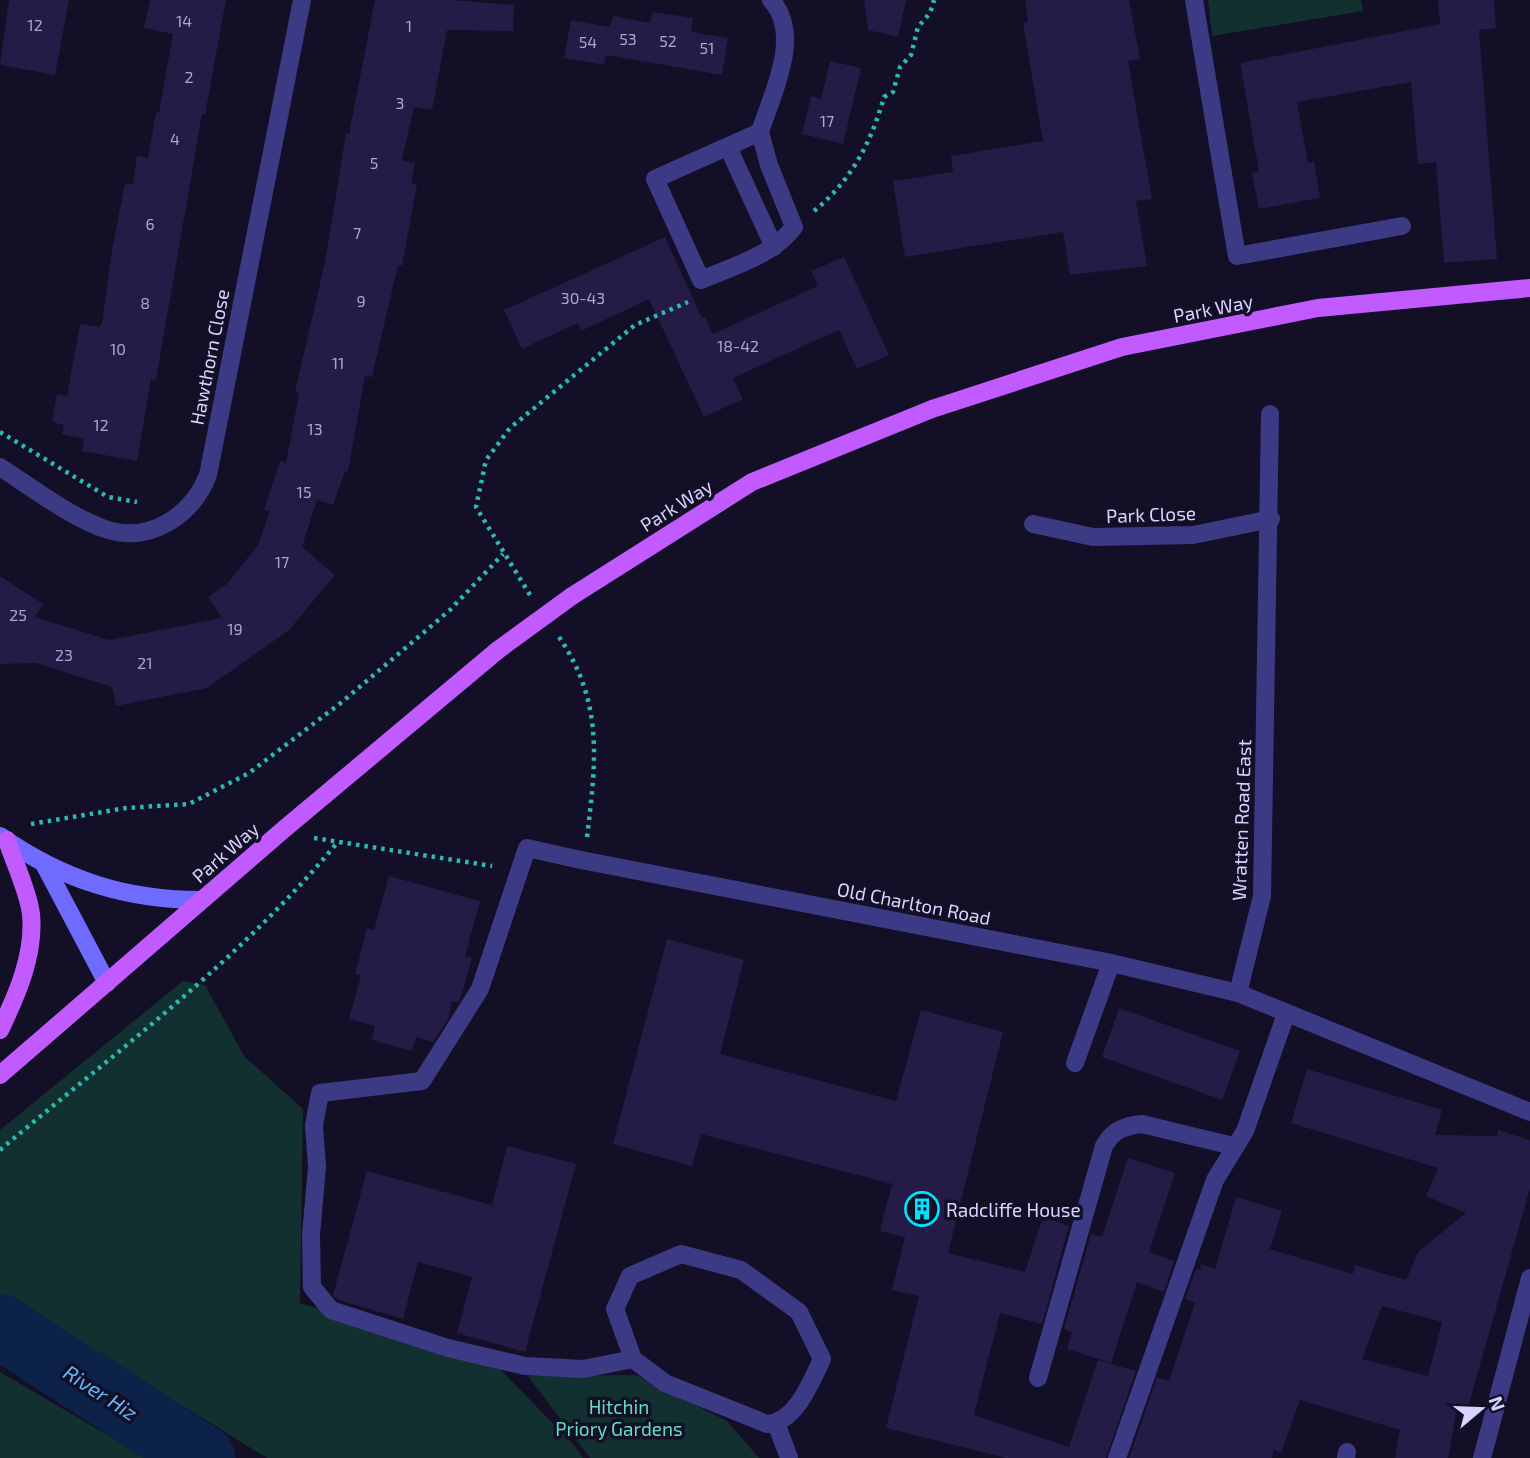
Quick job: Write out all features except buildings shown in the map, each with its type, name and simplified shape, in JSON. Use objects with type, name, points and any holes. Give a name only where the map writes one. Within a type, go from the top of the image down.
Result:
[{"type":"main road","name":"Park Way","points":[[0,1075],[498,650],[572,596],[752,482],[932,409],[1122,347],[1318,308],[1530,288]]},
{"type":"main road","points":[[0,1030],[17,996],[29,954],[30,914],[3,838]]},
{"type":"street","name":"Hawthorn Close","points":[[0,467],[92,523],[122,532],[140,531],[173,521],[188,510],[202,491],[208,475],[302,0]]},
{"type":"street","points":[[761,132],[655,179],[701,280],[774,247],[794,227],[769,165],[761,132],[786,42],[782,14],[771,0]]},
{"type":"street","points":[[1194,0],[1237,256],[1402,226]]},
{"type":"street","points":[[728,147],[774,247]]},
{"type":"street","name":"Wratten Road East","points":[[1238,993],[1262,896],[1271,519],[1270,414]]},
{"type":"street","name":"Park Close","points":[[1033,524],[1093,537],[1193,536],[1271,519]]},
{"type":"street","points":[[3,838],[43,862],[126,895],[165,900],[202,900]]},
{"type":"street","name":"Old Charlton Road","points":[[519,870],[527,848],[1111,963],[1238,993]]},
{"type":"street","points":[[43,862],[107,983]]},
{"type":"street","points":[[519,870],[480,989],[422,1081],[320,1093],[314,1125],[317,1167],[311,1235],[312,1287],[331,1310],[448,1348],[525,1366],[583,1369],[633,1359]]},
{"type":"street","points":[[1075,1063],[1111,963]]},
{"type":"street","points":[[1238,993],[1530,1112]]},
{"type":"street","points":[[1117,1458],[1215,1180],[1245,1130],[1286,1014]]},
{"type":"street","points":[[1038,1378],[1104,1146],[1110,1135],[1126,1125],[1142,1124],[1233,1146]]},
{"type":"street","points":[[681,1254],[741,1270],[799,1312],[822,1359],[803,1398],[776,1423],[767,1424],[665,1383],[633,1359],[615,1309],[630,1276],[681,1254]]},
{"type":"street","points":[[1482,1458],[1530,1278]]},
{"type":"street","points":[[776,1423],[789,1458]]},
{"type":"path","points":[[794,227],[836,193],[859,160],[876,125],[884,97],[893,92],[900,67],[911,55],[918,27],[930,13],[934,0]]},
{"type":"path","points":[[532,598],[476,507],[485,460],[510,428],[635,325],[688,302],[701,280]]},
{"type":"path","points":[[0,432],[108,497],[124,503],[146,501]]},
{"type":"path","points":[[25,825],[126,808],[189,804],[249,773],[342,702],[450,610],[503,554]]},
{"type":"path","points":[[555,631],[577,663],[594,714],[595,770],[586,844],[581,860]]},
{"type":"path","points":[[0,1150],[208,975],[296,893],[337,843],[519,870]]},
{"type":"green space","points":[[1208,0],[1361,0],[1363,11],[1212,36]]},
{"type":"green space","points":[[183,981],[205,985],[244,1056],[303,1109],[300,1303],[495,1364],[574,1445],[583,1458],[267,1458],[0,1293],[0,1130]]},
{"type":"green space","points":[[0,1372],[147,1458],[0,1458]]},
{"type":"green space","name":"Hitchin Priory Gardens","points":[[636,1375],[727,1421],[759,1458],[590,1458],[528,1376]]},
{"type":"waterway","name":"River Hiz","points":[[0,1326],[203,1458]]},
{"type":"place","name":"Radcliffe House","points":[[922,1209]]}]
